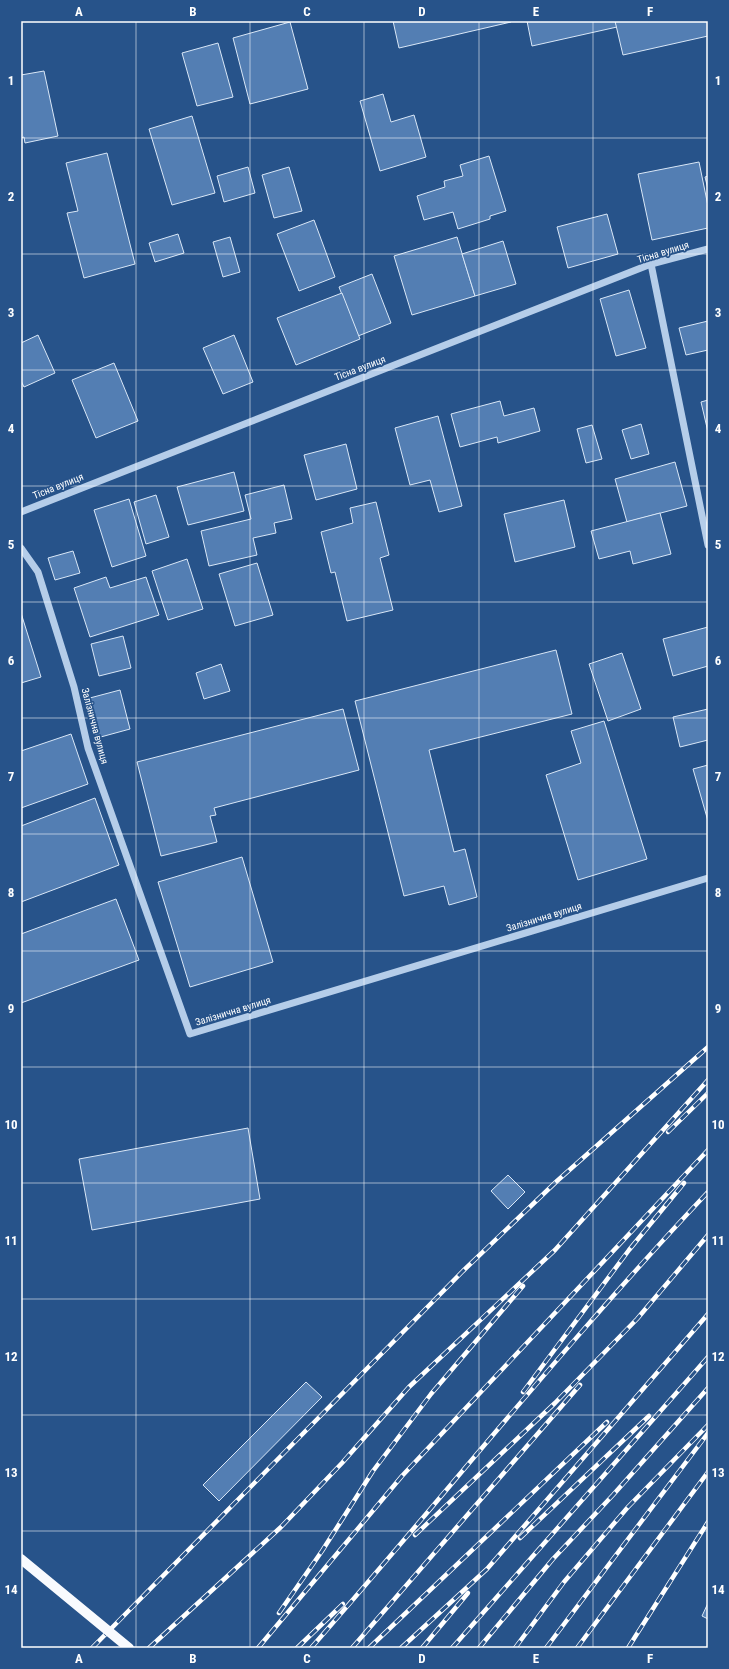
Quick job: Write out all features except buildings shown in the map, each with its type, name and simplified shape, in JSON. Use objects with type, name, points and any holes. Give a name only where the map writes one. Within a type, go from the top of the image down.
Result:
[{"type":"main road","points":[[21,1559],[129,1648]]},
{"type":"street","name":"Тісна вулиця","points":[[21,512],[651,264],[708,249]]},
{"type":"street","points":[[651,264],[708,545]]},
{"type":"street","name":"Залізнична вулиця","points":[[21,548],[38,572],[72,679],[88,748],[190,1034],[708,878]]},
{"type":"railway","points":[[92,1648],[463,1271],[557,1181],[708,1047]]},
{"type":"railway","points":[[149,1648],[281,1527],[342,1463],[409,1387],[555,1250],[708,1080]]},
{"type":"railway","points":[[668,1132],[708,1093]]},
{"type":"railway","points":[[258,1648],[402,1476],[708,1150]]},
{"type":"railway","points":[[523,1392],[629,1250],[684,1183]]},
{"type":"railway","points":[[311,1648],[606,1303],[708,1192]]},
{"type":"railway","points":[[415,1535],[555,1403],[637,1319],[708,1235]]},
{"type":"railway","points":[[279,1613],[322,1551],[373,1471],[431,1394],[523,1286]]},
{"type":"railway","points":[[401,1648],[487,1569],[708,1314]]},
{"type":"railway","points":[[452,1648],[708,1357]]},
{"type":"railway","points":[[352,1648],[580,1385]]},
{"type":"railway","points":[[479,1648],[553,1559],[613,1495],[708,1388]]},
{"type":"railway","points":[[520,1538],[649,1416]]},
{"type":"railway","points":[[369,1648],[607,1422]]},
{"type":"railway","points":[[515,1648],[564,1582],[628,1507],[708,1425]]},
{"type":"railway","points":[[546,1648],[708,1433]]},
{"type":"railway","points":[[577,1648],[708,1472]]},
{"type":"railway","points":[[628,1648],[708,1522]]},
{"type":"railway","points":[[422,1648],[468,1593]]},
{"type":"railway","points":[[297,1648],[343,1604]]}]
